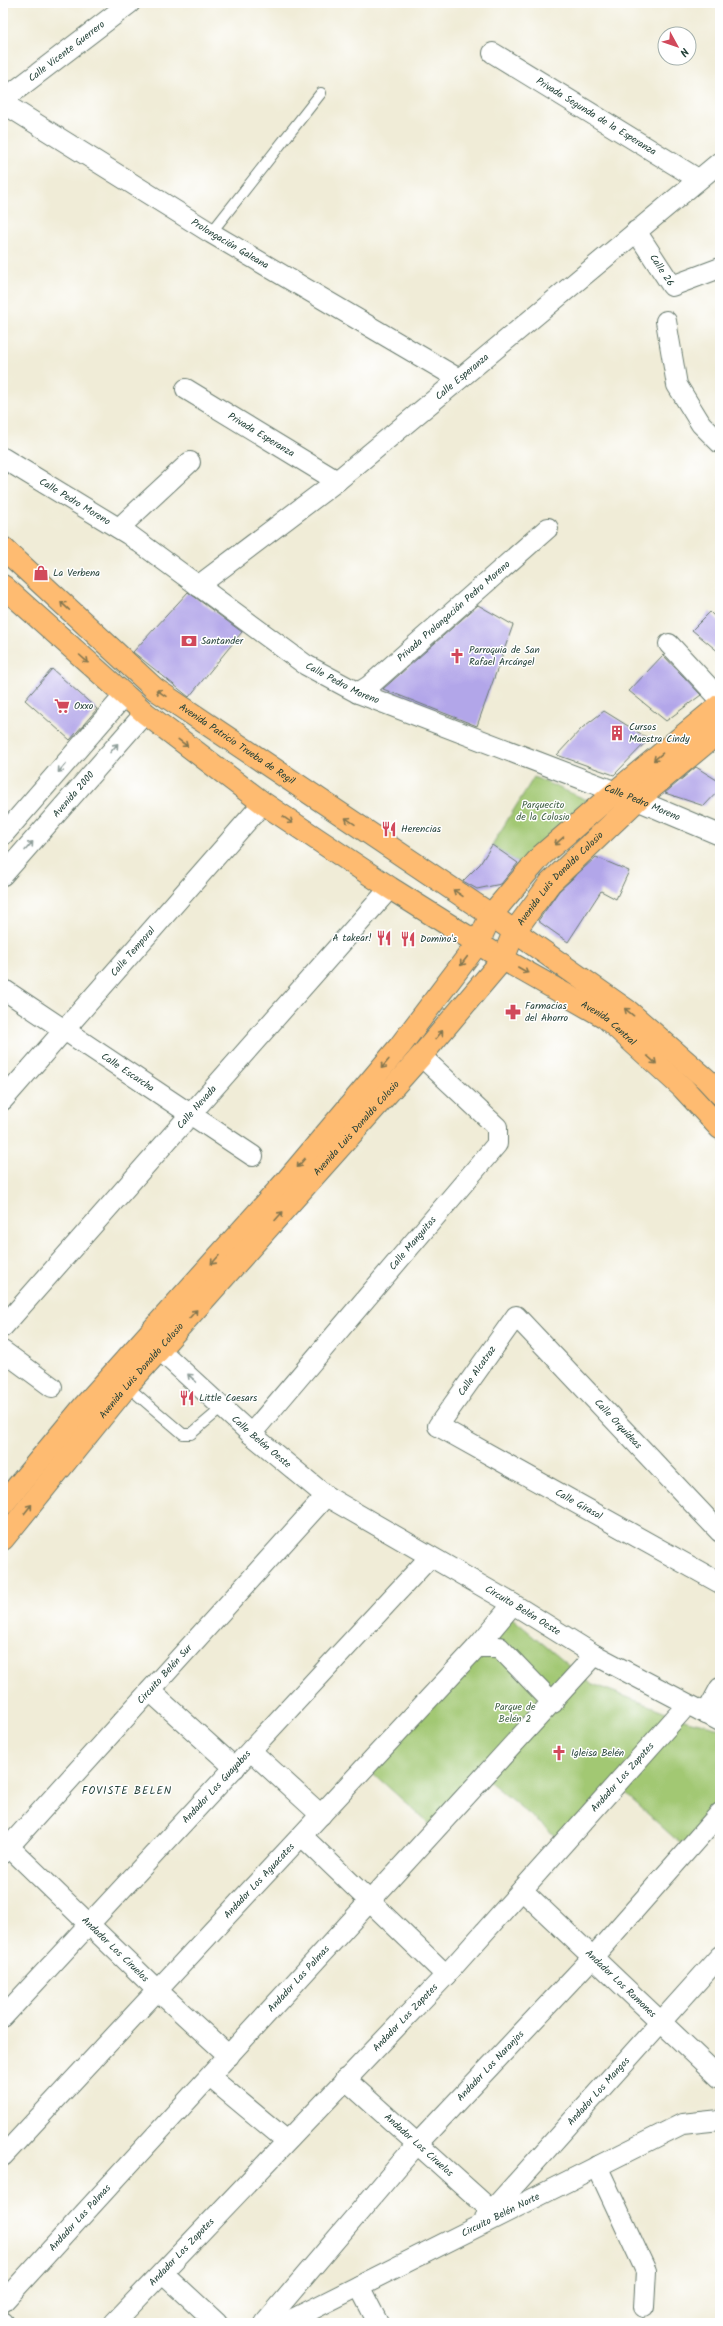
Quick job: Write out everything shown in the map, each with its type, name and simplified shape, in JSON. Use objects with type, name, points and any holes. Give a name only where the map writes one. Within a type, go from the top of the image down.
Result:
[{"type":"main road","name":"Avenida Patricio Trueba de Regil","points":[[3,548],[155,689],[490,915]]},
{"type":"main road","points":[[6,595],[145,713],[263,803],[390,888],[478,942]]},
{"type":"main road","points":[[3,1504],[153,1343],[400,1046],[478,942],[490,915],[542,855],[720,705]]},
{"type":"main road","name":"Avenida Luis Donaldo Colosio","points":[[3,1539],[127,1386],[153,1343],[421,1056],[503,958],[514,932],[550,883],[637,800],[720,730]]},
{"type":"main road","name":"Avenida Central","points":[[490,915],[628,1011],[706,1079],[720,1094]]},
{"type":"main road","name":"Avenida Central","points":[[478,942],[604,1017],[683,1088],[720,1128]]},
{"type":"street","name":"Calle Vicente Guerrero","points":[[3,100],[130,3]]},
{"type":"street","name":"Privada Segunda de la Esperanza","points":[[493,53],[698,179]]},
{"type":"street","name":"Prolongación Galeana","points":[[3,103],[211,233],[459,379]]},
{"type":"street","name":"Calle Esperanza","points":[[198,586],[337,481],[720,162]]},
{"type":"street","name":"Calle 26","points":[[636,231],[672,286],[720,268]]},
{"type":"street","points":[[666,321],[677,385],[701,424],[720,443]]},
{"type":"street","name":"Privada Esperanza","points":[[186,389],[337,481]]},
{"type":"street","name":"Calle Pedro Moreno","points":[[3,458],[119,528],[306,665],[358,693],[637,800],[720,835]]},
{"type":"street","points":[[119,528],[190,462]]},
{"type":"street","name":"Privada Prolongación Pedro Moreno","points":[[358,693],[375,680],[548,528]]},
{"type":"street","points":[[669,644],[720,699]]},
{"type":"street","points":[[3,835],[124,696]]},
{"type":"street","name":"Avenida 2000","points":[[3,875],[145,713]]},
{"type":"street","name":"Calle Temporal","points":[[3,1100],[263,803]]},
{"type":"street","name":"Calle Nevada","points":[[3,1327],[390,888]]},
{"type":"street","name":"Calle Escarcha","points":[[3,989],[253,1156]]},
{"type":"street","name":"Calle Manguitos","points":[[251,1434],[497,1144],[497,1127],[421,1056]]},
{"type":"street","name":"Calle Alcatraz","points":[[438,1426],[516,1316]]},
{"type":"street","name":"Calle Orquídeas","points":[[516,1316],[720,1532]]},
{"type":"street","name":"Calle Belén Oeste","points":[[153,1343],[251,1434],[326,1496]]},
{"type":"street","points":[[3,1351],[52,1387]]},
{"type":"street","name":"Calle Girasol","points":[[438,1426],[720,1583]]},
{"type":"street","name":"Circuito Belén Oeste","points":[[326,1496],[514,1604],[595,1655],[687,1705],[713,1717]]},
{"type":"street","name":"Circuito Belén Sur","points":[[5,1847],[150,1692],[326,1496]]},
{"type":"street","name":"Andador Los Guayabos","points":[[3,2017],[430,1557]]},
{"type":"street","name":"Andador Los Aguacates","points":[[3,2156],[477,1647],[514,1604]]},
{"type":"street","points":[[477,1647],[499,1647],[553,1703]]},
{"type":"street","name":"Andador Las Palmas","points":[[3,2302],[370,1900],[553,1703],[595,1655]]},
{"type":"street","points":[[713,1717],[720,1688]]},
{"type":"street","points":[[150,1692],[235,1768]]},
{"type":"street","name":"Andador Los Zapotes","points":[[114,2323],[163,2273],[345,2079],[446,1975],[687,1705]]},
{"type":"street","points":[[251,1751],[321,1815]]},
{"type":"street","name":"Andador Los Naranjos","points":[[265,2323],[417,2144],[592,1957],[720,1813]]},
{"type":"street","points":[[302,1836],[446,1975]]},
{"type":"street","name":"Andador Los Ciruelos","points":[[5,1847],[229,2056]]},
{"type":"street","name":"Andador Los Ramones","points":[[522,1890],[720,2078]]},
{"type":"street","name":"Andador Los Mangos","points":[[478,2226],[720,1956]]},
{"type":"street","points":[[210,2076],[287,2142]]},
{"type":"street","name":"Andador Los Ciruelos","points":[[345,2079],[492,2210]]},
{"type":"street","name":"Circuito Belén Norte","points":[[285,2323],[682,2124],[720,2120]]},
{"type":"street","points":[[598,2166],[646,2271],[644,2307]]},
{"type":"street","points":[[163,2273],[218,2323]]},
{"type":"street","points":[[359,2286],[378,2323]]},
{"type":"lane","points":[[211,233],[321,93]]},
{"type":"lane","points":[[127,1386],[183,1434],[191,1434],[223,1407]]},
{"type":"green space","name":"Parquecito de la Colosio","points":[[534,777],[587,800],[527,867],[521,865],[492,845]]},
{"type":"green space","name":"Parque de Belén 2","points":[[506,1613],[590,1683],[687,1720],[720,1728],[720,1839],[713,1833],[693,1855],[616,1785],[564,1843],[484,1777],[436,1830],[366,1767]]},
{"type":"building","name":"Santander","points":[[188,592],[242,632],[189,697],[133,652]]},
{"type":"building","name":"Parroquia de San Rafael Arcángel","points":[[478,605],[513,625],[477,726],[383,689]]},
{"type":"building","points":[[710,612],[720,622],[720,653],[692,630]]},
{"type":"building","points":[[663,655],[701,695],[666,721],[629,691]]},
{"type":"building","name":"Oxxo","points":[[52,669],[97,709],[70,740],[25,700]]},
{"type":"building","points":[[604,711],[649,739],[614,775],[557,755],[582,728]]},
{"type":"building","points":[[696,767],[720,782],[720,789],[704,806],[665,793]]},
{"type":"building","points":[[492,845],[518,863],[501,884],[477,889],[463,881],[480,864]]},
{"type":"building","points":[[596,857],[629,871],[616,899],[601,891],[568,942],[538,921],[559,891]]},
{"type":"place","name":"La Verbena","points":[[41,573]]},
{"type":"place","name":"Santander","points":[[189,641]]},
{"type":"place","name":"Parroquia de San Rafael Arcángel","points":[[457,656]]},
{"type":"place","name":"Oxxo","points":[[62,706]]},
{"type":"place","name":"Cursos Maestra Cindy","points":[[617,733]]},
{"type":"place","name":"Herencias","points":[[389,829]]},
{"type":"place","name":"A takear!","points":[[384,938]]},
{"type":"place","name":"Domino's","points":[[408,939]]},
{"type":"place","name":"Farmacias del Ahorro","points":[[513,1012]]},
{"type":"place","name":"Little Caesars","points":[[187,1398]]},
{"type":"place","name":"Igleisa Belén","points":[[559,1753]]},
{"type":"district","name":"FOVISTE BELEN","points":[[127,1791]]}]
